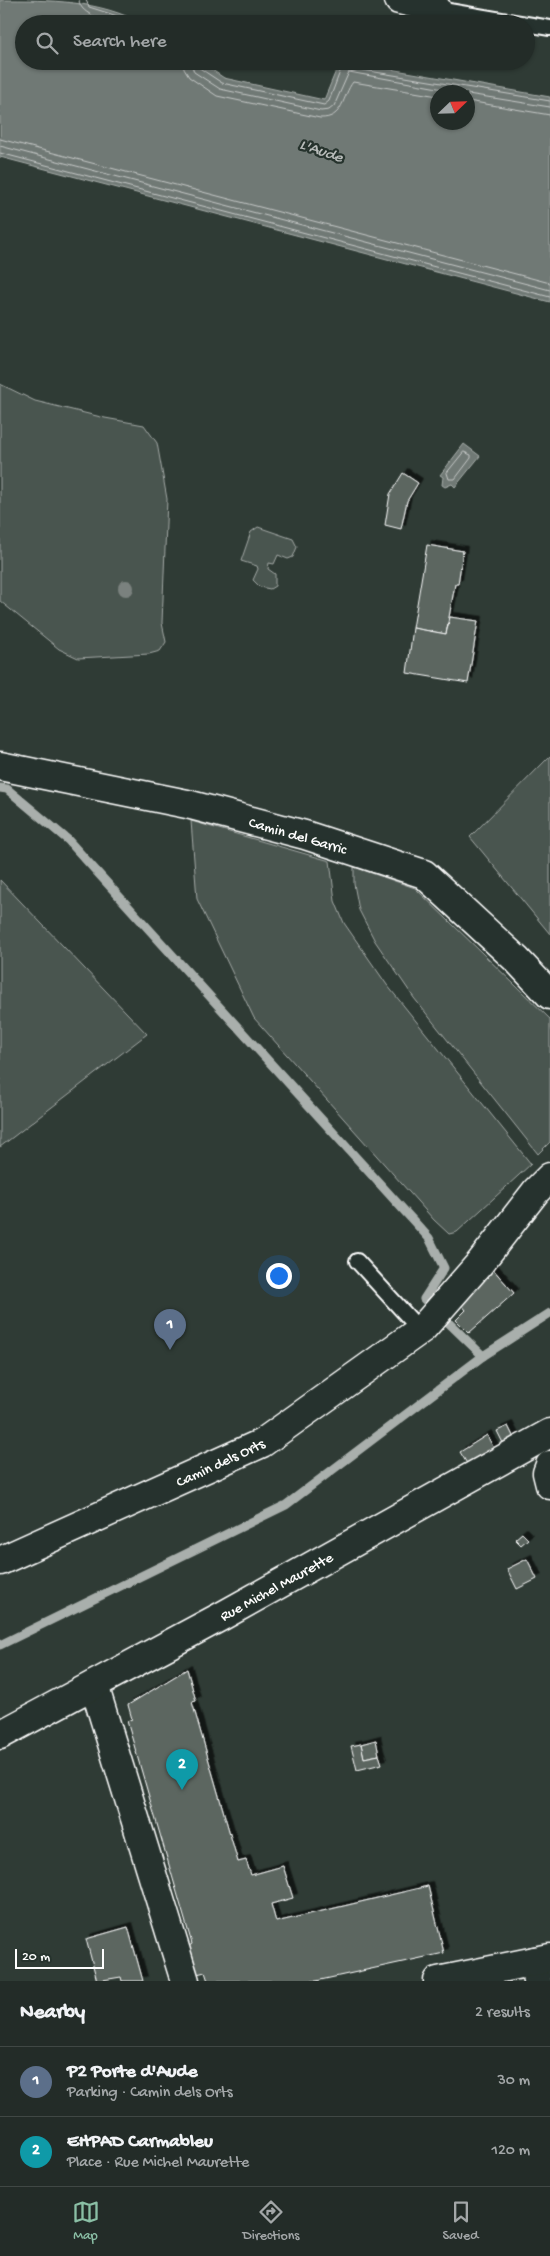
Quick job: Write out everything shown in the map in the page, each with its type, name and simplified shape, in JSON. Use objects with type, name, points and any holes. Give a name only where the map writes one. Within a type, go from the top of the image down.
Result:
[{"type":"street","points":[[399,0],[437,9]]},
{"type":"street","name":"Camin del Garric","points":[[0,766],[187,804],[305,836],[424,874],[516,960],[550,995]]},
{"type":"street","name":"Camin dels Orts","points":[[0,1561],[262,1444],[422,1329],[546,1191]]},
{"type":"street","name":"Rue Michel Maurette","points":[[0,1735],[222,1616],[550,1433]]},
{"type":"street","points":[[550,1465],[547,1473],[550,1485]]},
{"type":"street","points":[[94,1685],[185,1981]]},
{"type":"street","points":[[438,1981],[540,1967]]},
{"type":"lane","points":[[437,9],[473,15]]},
{"type":"lane","points":[[535,25],[550,28]]},
{"type":"lane","points":[[357,1261],[422,1329]]},
{"type":"shaded area","points":[[0,384],[35,401],[105,418],[144,425],[157,443],[167,499],[162,623],[166,642],[160,651],[149,654],[78,658],[59,649],[0,601]]},
{"type":"shaded area","points":[[258,527],[293,539],[297,547],[293,557],[288,559],[278,555],[274,564],[269,563],[268,569],[275,574],[275,586],[270,589],[260,587],[253,580],[258,569],[257,566],[241,561],[251,532]]},
{"type":"shaded area","points":[[550,756],[550,934],[470,837]]},
{"type":"shaded area","points":[[191,821],[330,861],[335,901],[344,923],[387,985],[531,1164],[457,1232],[449,1234],[434,1220],[254,1018],[197,899]]},
{"type":"shaded area","points":[[354,867],[415,888],[550,1019],[550,1142],[538,1154],[414,998],[375,941],[359,910],[354,884]]},
{"type":"shaded area","points":[[0,880],[147,1034],[0,1147]]},
{"type":"water","name":"L'Aude","points":[[0,0],[74,3],[123,15],[15,15],[15,70],[212,70],[224,78],[324,100],[336,70],[396,70],[550,97],[550,302],[0,157]]},
{"type":"water","points":[[464,444],[480,456],[455,487],[452,484],[445,487],[442,485],[443,477],[440,475]]},
{"type":"building","points":[[403,473],[418,483],[407,501],[401,529],[385,525],[390,494]]},
{"type":"building","points":[[427,545],[463,551],[458,584],[455,584],[446,634],[413,628]]},
{"type":"building","points":[[450,617],[478,621],[468,683],[407,673],[413,628],[446,634]]},
{"type":"building","points":[[491,1267],[514,1293],[469,1333],[456,1320],[466,1310],[457,1299]]},
{"type":"building","points":[[508,1426],[514,1438],[503,1443],[497,1431]]},
{"type":"building","points":[[487,1435],[497,1455],[471,1470],[460,1452]]},
{"type":"building","points":[[522,1533],[528,1539],[521,1545],[515,1539]]},
{"type":"building","points":[[527,1559],[537,1579],[517,1589],[507,1569]]},
{"type":"building","points":[[187,1669],[196,1701],[192,1702],[238,1862],[246,1860],[251,1875],[283,1866],[293,1898],[271,1904],[276,1922],[428,1886],[444,1953],[316,1981],[208,1981],[205,1972],[197,1974],[189,1946],[192,1944],[127,1721],[132,1719],[128,1705]]},
{"type":"building","points":[[376,1740],[379,1755],[364,1758],[361,1744]]},
{"type":"building","points":[[361,1744],[364,1758],[379,1755],[382,1764],[357,1770],[351,1746]]},
{"type":"building","points":[[128,1927],[143,1981],[122,1981],[121,1977],[97,1981],[86,1939]]},
{"type":"waterway","points":[[0,788],[7,789],[68,840],[429,1238],[444,1268],[424,1299],[483,1356]]},
{"type":"waterway","points":[[0,1645],[286,1505],[483,1356],[550,1313]]},
{"type":"place","name":"P2 Porte d'Aude","points":[[170,1350]]},
{"type":"place","name":"EHPAD Carmableu","points":[[182,1790]]}]
